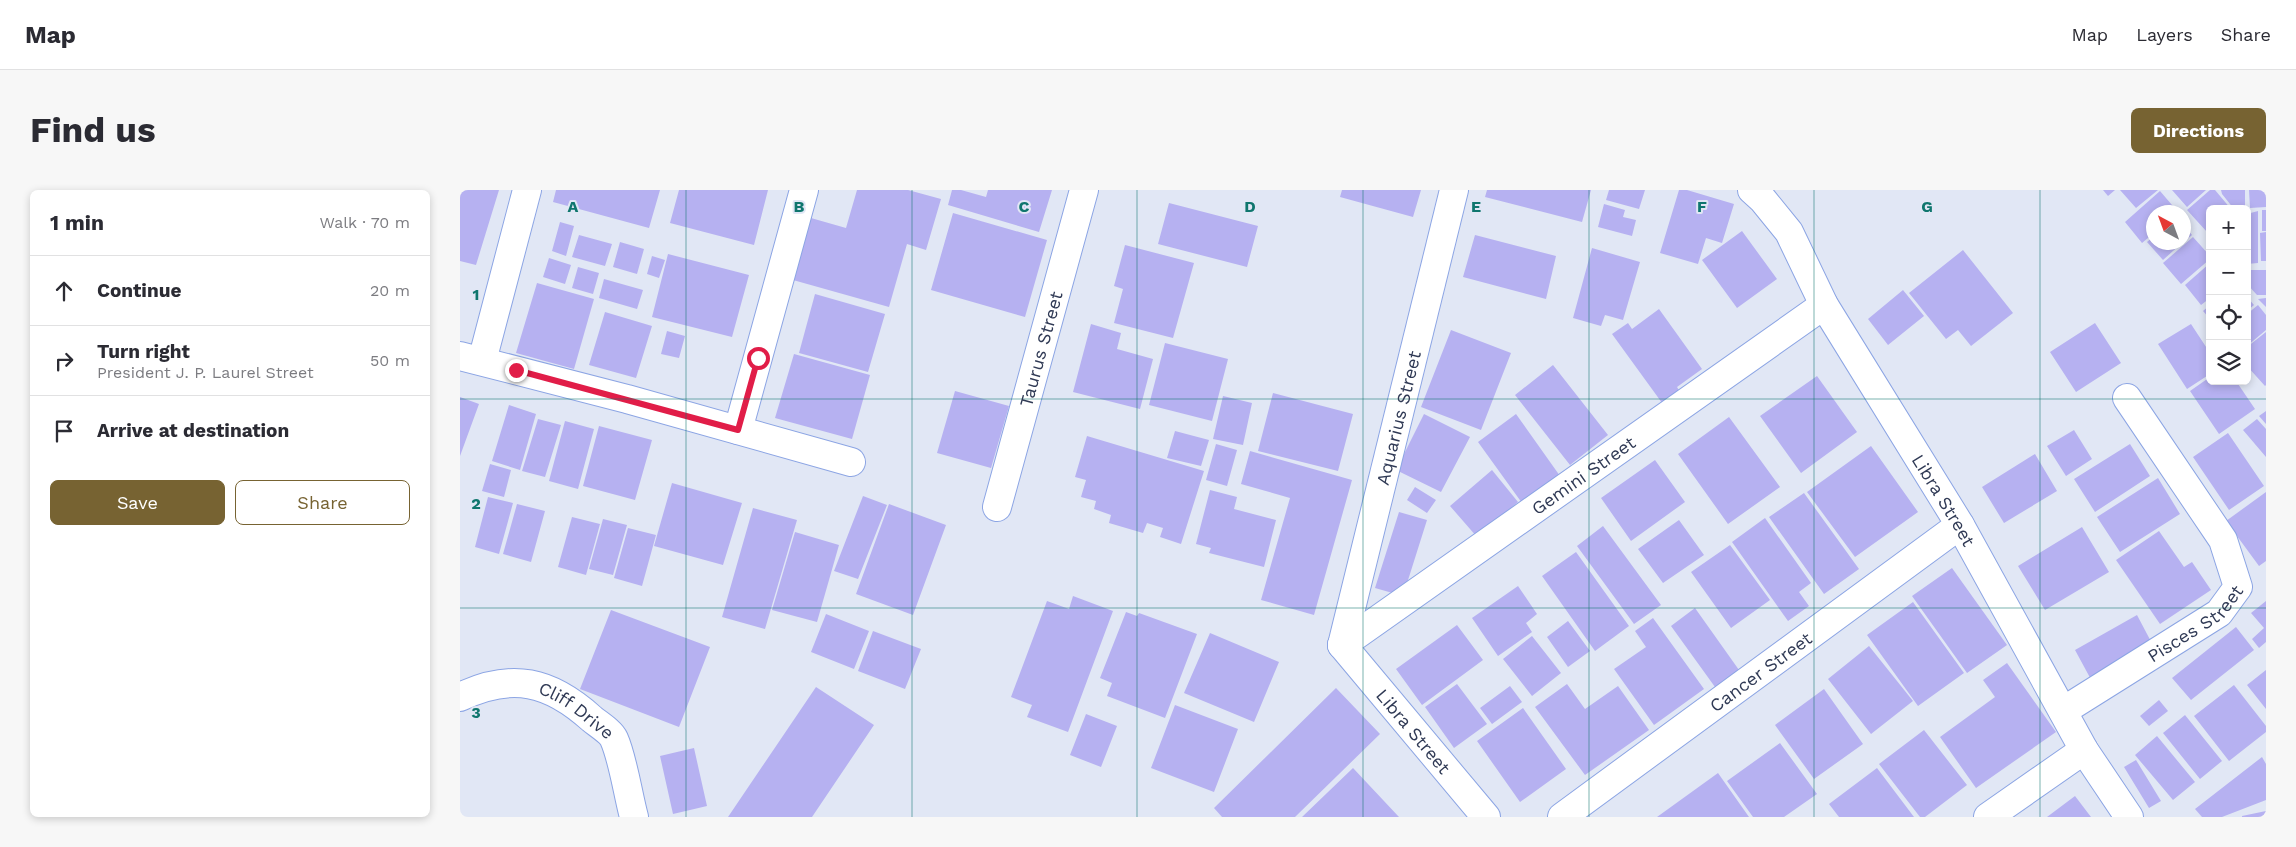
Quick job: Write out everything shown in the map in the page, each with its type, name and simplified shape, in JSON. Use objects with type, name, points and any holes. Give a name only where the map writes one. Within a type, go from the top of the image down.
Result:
[{"type":"street","points":[[527,190],[471,358],[852,462]]},
{"type":"street","points":[[738,430],[804,190]]},
{"type":"street","name":"Taurus Street","points":[[997,507],[1084,190]]},
{"type":"street","name":"Aquarius Street","points":[[1342,645],[1454,190]]},
{"type":"street","name":"Libra Street","points":[[1752,190],[1763,200],[1789,232],[1824,305],[1960,525],[2084,750],[2129,817]]},
{"type":"street","name":"Gemini Street","points":[[1342,645],[1824,305]]},
{"type":"street","name":"Pisces Street","points":[[2063,711],[2219,613],[2238,587],[2223,540],[2127,398]]},
{"type":"street","name":"Cancer Street","points":[[1562,817],[1960,525]]},
{"type":"street","name":"Libra Street","points":[[1342,645],[1486,817]]},
{"type":"street","name":"Cliff Drive","points":[[460,697],[482,686],[510,682],[544,687],[576,704],[614,738],[634,817]]},
{"type":"street","points":[[1988,817],[2084,750]]},
{"type":"building","points":[[460,190],[499,190],[476,265],[460,261]]},
{"type":"building","points":[[556,190],[660,190],[649,228],[553,202]]},
{"type":"building","points":[[679,190],[768,190],[754,245],[670,223]]},
{"type":"building","points":[[857,190],[908,190],[941,199],[926,250],[907,244],[889,307],[793,280],[811,218],[846,228]]},
{"type":"building","points":[[952,190],[961,190],[986,197],[988,190],[1052,190],[1039,232],[948,205]]},
{"type":"building","points":[[1342,190],[1421,190],[1413,217],[1340,197]]},
{"type":"building","points":[[1487,190],[1591,190],[1582,222],[1485,197]]},
{"type":"building","points":[[1609,190],[1645,190],[1639,209],[1606,200]]},
{"type":"building","points":[[1679,190],[1687,190],[1734,204],[1722,243],[1706,238],[1698,264],[1660,253]]},
{"type":"building","points":[[2103,190],[2115,190],[2108,196]]},
{"type":"building","points":[[2120,190],[2158,190],[2136,208]]},
{"type":"building","points":[[2172,190],[2206,190],[2189,205],[2185,205]]},
{"type":"building","points":[[2210,190],[2215,190],[2228,205],[2206,205],[2206,231],[2191,214],[2191,207]]},
{"type":"building","points":[[2221,190],[2245,190],[2245,205],[2231,205]]},
{"type":"building","points":[[2249,190],[2266,190],[2266,207],[2251,208]]},
{"type":"building","points":[[2160,191],[2172,205],[2146,205],[2146,240],[2142,243],[2125,222]]},
{"type":"building","points":[[1169,203],[1258,226],[1247,267],[1158,244]]},
{"type":"building","points":[[1604,204],[1625,210],[1623,217],[1636,220],[1632,236],[1598,227]]},
{"type":"building","points":[[2262,210],[2266,210],[2266,231],[2262,231]]},
{"type":"building","points":[[2258,211],[2258,263],[2251,264],[2251,250],[2251,213]]},
{"type":"building","points":[[953,213],[1047,240],[1025,317],[931,290]]},
{"type":"building","points":[[560,222],[574,226],[566,256],[552,251]]},
{"type":"building","points":[[1742,231],[1777,279],[1737,308],[1702,260]]},
{"type":"building","points":[[2266,232],[2266,261],[2261,261],[2260,233]]},
{"type":"building","points":[[579,235],[612,244],[605,266],[572,257]]},
{"type":"building","points":[[1475,235],[1556,256],[1546,299],[1463,277]]},
{"type":"building","points":[[2193,237],[2206,252],[2206,262],[2181,284],[2163,263],[2178,250],[2191,250],[2191,239]]},
{"type":"building","points":[[620,242],[644,249],[637,274],[613,267]]},
{"type":"building","points":[[1125,245],[1194,263],[1173,338],[1114,323],[1123,289],[1114,286]]},
{"type":"building","points":[[1592,248],[1640,262],[1623,320],[1605,315],[1601,326],[1573,318]]},
{"type":"building","points":[[1963,250],[2013,313],[1971,346],[1958,330],[1946,339],[1909,293]]},
{"type":"building","points":[[2154,250],[2174,250],[2163,260]]},
{"type":"building","points":[[668,254],[749,275],[732,337],[652,317]]},
{"type":"building","points":[[652,256],[665,260],[659,278],[647,274]]},
{"type":"building","points":[[549,258],[571,265],[565,284],[543,277]]},
{"type":"building","points":[[578,267],[599,273],[593,294],[572,288]]},
{"type":"building","points":[[2206,267],[2206,301],[2201,305],[2185,285]]},
{"type":"building","points":[[2251,270],[2266,270],[2266,295],[2257,295],[2251,288]]},
{"type":"building","points":[[604,279],[643,290],[637,309],[599,298]]},
{"type":"building","points":[[537,283],[594,299],[574,369],[516,353]]},
{"type":"building","points":[[1903,290],[1924,316],[1888,345],[1868,319]]},
{"type":"building","points":[[815,294],[885,314],[868,372],[799,353]]},
{"type":"building","points":[[2266,298],[2266,307],[2258,299]]},
{"type":"building","points":[[2258,305],[2266,315],[2266,330],[2251,343],[2251,340],[2251,311]]},
{"type":"building","points":[[1659,309],[1702,369],[1677,387],[1682,395],[1665,407],[1612,334],[1628,323],[1632,329]]},
{"type":"building","points":[[605,312],[652,326],[636,378],[589,365]]},
{"type":"building","points":[[2095,323],[2121,363],[2076,392],[2050,352]]},
{"type":"building","points":[[1091,324],[1121,333],[1117,349],[1153,359],[1140,409],[1073,392]]},
{"type":"building","points":[[2191,324],[2206,347],[2206,377],[2187,389],[2158,344]]},
{"type":"building","points":[[1451,330],[1511,353],[1481,430],[1421,407]]},
{"type":"building","points":[[667,331],[685,336],[679,358],[661,354]]},
{"type":"building","points":[[2266,332],[2265,386],[2251,370],[2251,344]]},
{"type":"building","points":[[1165,343],[1228,359],[1212,421],[1149,405]]},
{"type":"building","points":[[794,354],[870,375],[852,439],[775,418]]},
{"type":"building","points":[[1553,365],[1608,435],[1570,465],[1515,395]]},
{"type":"building","points":[[1817,376],[1857,432],[1801,473],[1760,416]]},
{"type":"building","points":[[2206,380],[2206,385],[2239,385],[2255,409],[2219,434],[2190,391]]},
{"type":"building","points":[[955,391],[1009,406],[991,468],[937,453]]},
{"type":"building","points":[[1273,393],[1353,414],[1338,471],[1258,451]]},
{"type":"building","points":[[1223,396],[1252,403],[1243,445],[1213,439]]},
{"type":"building","points":[[460,397],[479,404],[460,456]]},
{"type":"building","points":[[509,405],[536,414],[520,470],[492,461]]},
{"type":"building","points":[[2266,411],[2266,424],[2259,416]]},
{"type":"building","points":[[1424,414],[1470,437],[1441,492],[1396,470]]},
{"type":"building","points":[[1516,414],[1560,476],[1522,503],[1478,442]]},
{"type":"building","points":[[1729,417],[1780,487],[1728,524],[1678,454]]},
{"type":"building","points":[[538,419],[561,425],[545,477],[522,471]]},
{"type":"building","points":[[2257,419],[2266,429],[2266,457],[2243,430]]},
{"type":"building","points":[[565,421],[594,429],[578,489],[549,481]]},
{"type":"building","points":[[599,426],[652,440],[635,500],[583,486]]},
{"type":"building","points":[[2074,430],[2092,459],[2066,476],[2047,446]]},
{"type":"building","points":[[1175,431],[1209,440],[1201,466],[1167,458]]},
{"type":"building","points":[[2228,433],[2264,486],[2229,510],[2193,457]]},
{"type":"building","points":[[1087,436],[1204,471],[1181,544],[1160,537],[1163,528],[1147,523],[1143,533],[1109,523],[1111,515],[1094,509],[1096,501],[1081,497],[1086,480],[1075,477]]},
{"type":"building","points":[[1216,444],[1237,450],[1227,486],[1206,480]]},
{"type":"building","points":[[2130,444],[2150,476],[2095,512],[2074,479]]},
{"type":"building","points":[[1871,446],[1918,512],[1855,557],[1807,492]]},
{"type":"building","points":[[1250,451],[1352,480],[1314,615],[1261,600],[1290,498],[1241,484]]},
{"type":"building","points":[[2035,454],[2057,491],[2004,523],[1982,487]]},
{"type":"building","points":[[1655,460],[1685,502],[1631,541],[1601,498]]},
{"type":"building","points":[[490,464],[511,470],[504,497],[482,491]]},
{"type":"building","points":[[1492,470],[1518,502],[1477,537],[1450,506]]},
{"type":"building","points":[[2158,478],[2180,514],[2120,552],[2097,517]]},
{"type":"building","points":[[672,483],[742,503],[723,565],[654,546]]},
{"type":"building","points":[[1415,487],[1436,500],[1427,513],[1407,500]]},
{"type":"building","points":[[1210,490],[1237,497],[1234,509],[1276,520],[1264,567],[1209,553],[1211,548],[1196,544]]},
{"type":"building","points":[[2266,492],[2266,561],[2259,566],[2226,521]]},
{"type":"building","points":[[1804,493],[1859,569],[1824,594],[1769,517]]},
{"type":"building","points":[[863,496],[887,505],[858,579],[834,571]]},
{"type":"building","points":[[488,497],[513,503],[499,554],[475,547]]},
{"type":"building","points":[[517,504],[545,511],[531,562],[503,554]]},
{"type":"building","points":[[889,504],[946,525],[913,615],[856,594]]},
{"type":"building","points":[[753,508],[797,520],[765,629],[722,617]]},
{"type":"building","points":[[1399,512],[1427,520],[1403,596],[1375,588]]},
{"type":"building","points":[[572,517],[600,524],[586,575],[558,567]]},
{"type":"building","points":[[1765,518],[1811,583],[1799,592],[1809,606],[1788,621],[1732,542]]},
{"type":"building","points":[[603,519],[627,525],[613,575],[589,569]]},
{"type":"building","points":[[1679,520],[1704,555],[1663,583],[1638,549]]},
{"type":"building","points":[[1603,526],[1661,605],[1634,624],[1577,546]]},
{"type":"building","points":[[2082,527],[2109,572],[2045,610],[2018,566]]},
{"type":"building","points":[[628,528],[656,535],[642,586],[614,578]]},
{"type":"building","points":[[2159,531],[2184,567],[2192,562],[2211,590],[2160,624],[2116,560]]},
{"type":"building","points":[[795,532],[839,545],[817,622],[772,610]]},
{"type":"building","points":[[1730,545],[1770,600],[1731,628],[1691,572]]},
{"type":"building","points":[[1576,552],[1629,626],[1595,651],[1542,576]]},
{"type":"building","points":[[1952,568],[2007,645],[1967,673],[1912,596]]},
{"type":"building","points":[[1518,586],[1537,614],[1526,623],[1532,632],[1498,656],[1472,618]]},
{"type":"building","points":[[1073,596],[1113,611],[1068,732],[1027,717],[1032,705],[1011,697],[1047,601],[1069,609]]},
{"type":"building","points":[[2266,601],[2266,642],[2259,648],[2252,639],[2264,628],[2251,613]]},
{"type":"building","points":[[1913,602],[1964,673],[1918,706],[1867,635]]},
{"type":"building","points":[[1695,608],[1739,670],[1715,687],[1671,626]]},
{"type":"building","points":[[611,610],[710,647],[679,727],[580,689]]},
{"type":"building","points":[[1126,612],[1137,616],[1139,613],[1197,634],[1165,718],[1107,696],[1112,683],[1100,678]]},
{"type":"building","points":[[826,614],[869,631],[854,669],[811,652]]},
{"type":"building","points":[[2137,615],[2156,651],[2094,685],[2075,650]]},
{"type":"building","points":[[1653,618],[1704,689],[1654,725],[1614,669],[1646,647],[1635,631]]},
{"type":"building","points":[[1568,621],[1590,651],[1568,667],[1547,637]]},
{"type":"building","points":[[1457,625],[1483,660],[1422,705],[1396,669]]},
{"type":"building","points":[[2236,627],[2254,650],[2191,700],[2172,678]]},
{"type":"building","points":[[873,631],[921,649],[905,689],[858,671]]},
{"type":"building","points":[[1210,633],[1279,662],[1254,722],[1184,693]]},
{"type":"building","points":[[1532,636],[1561,673],[1532,696],[1503,659]]},
{"type":"building","points":[[1869,646],[1913,701],[1871,734],[1828,679]]},
{"type":"building","points":[[2007,663],[2056,732],[1976,788],[1940,737],[1995,697],[1983,680]]},
{"type":"building","points":[[2266,670],[2266,709],[2247,685]]},
{"type":"building","points":[[1457,684],[1487,724],[1454,748],[1425,707]]},
{"type":"building","points":[[1567,684],[1585,709],[1618,686],[1649,730],[1585,775],[1535,707]]},
{"type":"building","points":[[2234,685],[2266,726],[2266,732],[2229,761],[2194,716]]},
{"type":"building","points":[[1510,686],[1522,702],[1492,724],[1480,708]]},
{"type":"building","points":[[816,687],[874,725],[812,817],[728,817]]},
{"type":"building","points":[[1336,688],[1380,734],[1295,817],[1222,817],[1214,808]]},
{"type":"building","points":[[1824,689],[1863,744],[1814,779],[1775,725]]},
{"type":"building","points":[[2159,700],[2168,711],[2149,726],[2140,716]]},
{"type":"building","points":[[1175,705],[1238,729],[1214,792],[1151,768]]},
{"type":"building","points":[[1523,708],[1566,769],[1520,802],[1477,741]]},
{"type":"building","points":[[1086,714],[1117,726],[1101,767],[1070,755]]},
{"type":"building","points":[[2185,715],[2222,761],[2200,779],[2163,733]]},
{"type":"building","points":[[1924,730],[1967,785],[1925,817],[1920,817],[1879,764]]},
{"type":"building","points":[[2157,736],[2195,782],[2173,800],[2135,755]]},
{"type":"building","points":[[1780,743],[1817,794],[1784,817],[1753,817],[1727,781]]},
{"type":"building","points":[[694,748],[707,806],[673,814],[660,756]]},
{"type":"building","points":[[2262,757],[2266,764],[2266,800],[2222,817],[2202,817],[2195,809]]},
{"type":"building","points":[[2136,760],[2161,801],[2149,808],[2124,767]]},
{"type":"building","points":[[1353,768],[1399,817],[1302,817]]},
{"type":"building","points":[[1877,768],[1914,817],[1839,817],[1829,804]]},
{"type":"building","points":[[1718,773],[1749,817],[1657,817]]},
{"type":"building","points":[[2075,796],[2091,817],[2047,817]]},
{"type":"building","points":[[2266,811],[2266,817],[2242,817],[2242,816]]},
{"type":"route","points":[[516,370],[738,430],[758,358]]}]
